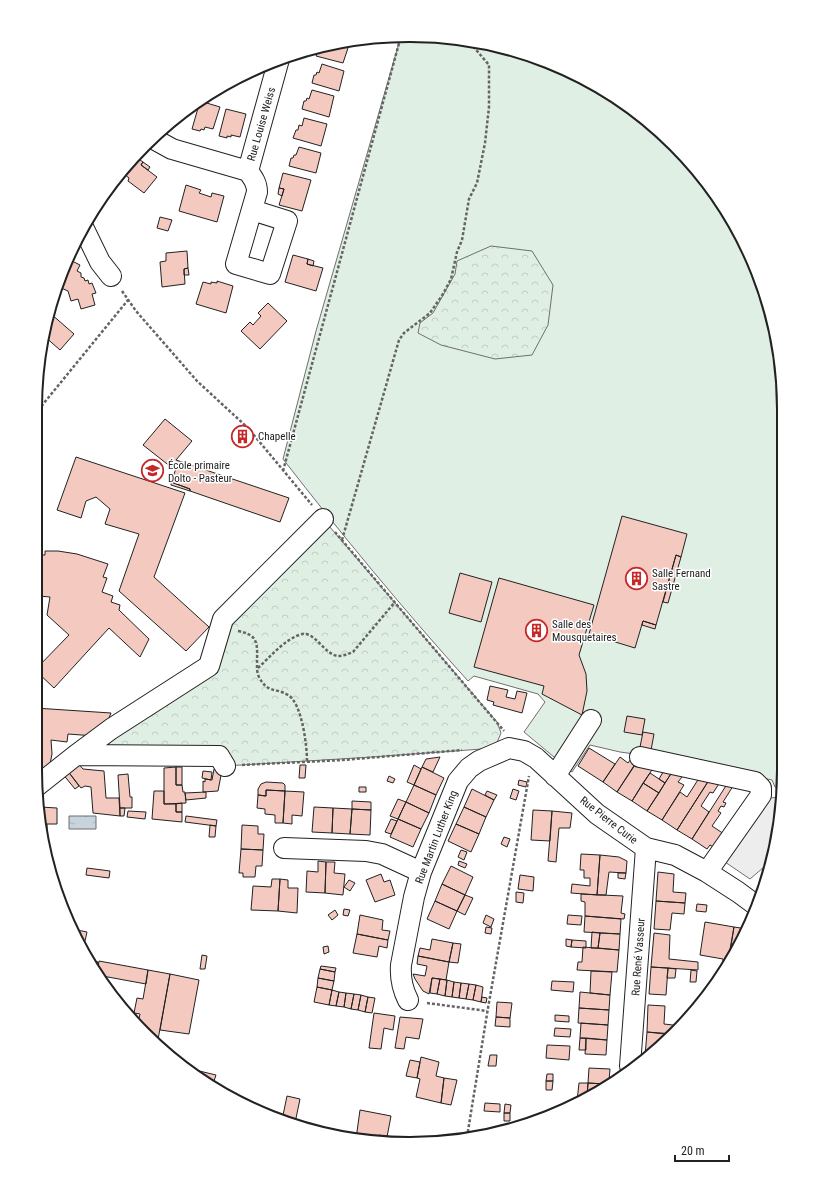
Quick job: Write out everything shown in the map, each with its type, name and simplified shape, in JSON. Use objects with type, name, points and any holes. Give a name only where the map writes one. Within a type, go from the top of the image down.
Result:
[{"type":"street","name":"Rue Louise Weiss","points":[[252,210],[257,186],[248,171],[277,67]]},
{"type":"street","points":[[158,142],[172,149],[248,171]]},
{"type":"street","points":[[87,234],[100,262],[111,276]]},
{"type":"street","points":[[42,782],[111,729],[208,666],[223,619],[324,519]]},
{"type":"street","points":[[555,776],[591,720]]},
{"type":"street","name":"Rue Pierre Curie","points":[[509,748],[524,751],[536,758],[597,814],[646,848],[675,855],[707,872],[752,902]]},
{"type":"street","name":"Rue Martin Luther King","points":[[408,1000],[400,974],[414,897],[421,872],[458,781],[469,768],[479,761],[509,748]]},
{"type":"street","points":[[76,755],[219,756],[226,766]]},
{"type":"street","points":[[640,757],[755,782],[761,788],[761,794],[707,872]]},
{"type":"street","points":[[284,848],[366,851],[382,854],[421,872]]},
{"type":"street","name":"Rue René Vasseur","points":[[630,1063],[646,848]]},
{"type":"path","points":[[283,471],[400,42]]},
{"type":"path","points":[[342,540],[399,340],[404,333],[430,313],[443,294],[451,279],[457,252],[462,240],[470,199],[476,183],[485,143],[488,107],[489,65],[474,48]]},
{"type":"path","points":[[42,405],[128,300]]},
{"type":"path","points":[[257,668],[283,644],[300,634],[309,635],[336,656],[353,652],[395,602]]},
{"type":"path","points":[[219,630],[237,630],[249,633],[255,639],[257,649],[257,674],[266,687],[272,691],[281,692],[295,701],[304,728],[307,761]]},
{"type":"path","points":[[226,766],[343,760],[464,750]]},
{"type":"path","points":[[468,1132],[487,1011],[532,756]]},
{"type":"path","points":[[408,1000],[487,1011]]},
{"type":"green space","points":[[399,42],[457,45],[481,49],[528,62],[550,70],[593,91],[614,104],[652,133],[686,167],[715,205],[728,226],[749,269],[764,314],[770,338],[774,362],[777,410],[776,787],[772,780],[672,759],[620,752],[590,745],[572,772],[524,732],[545,702],[538,694],[474,676],[468,681],[373,572],[283,459],[316,331]]},
{"type":"green space","points":[[491,246],[532,251],[553,285],[548,325],[532,355],[495,359],[441,345],[418,333],[420,323],[433,313],[455,274],[457,261]]},
{"type":"green space","points":[[323,519],[497,722],[501,733],[496,745],[482,749],[225,766],[76,755],[208,666],[223,619]]},
{"type":"shaded area","points":[[776,797],[770,841],[763,868],[750,879],[725,862],[752,816],[770,798]]},
{"type":"water","points":[[69,816],[96,816],[96,829],[69,829]]},
{"type":"building","points":[[348,47],[343,63],[316,56],[317,54]]},
{"type":"building","points":[[322,64],[344,71],[339,91],[312,83],[314,75],[316,75],[317,72],[319,73]]},
{"type":"building","points":[[312,90],[334,96],[329,117],[302,109],[304,101],[306,101],[307,98],[309,99]]},
{"type":"building","points":[[207,103],[220,107],[213,129],[205,127],[204,130],[201,129],[200,131],[192,129],[198,109]]},
{"type":"building","points":[[226,109],[246,114],[240,137],[231,135],[231,137],[227,136],[227,138],[219,136]]},
{"type":"building","points":[[304,118],[327,124],[321,146],[293,138],[299,125],[302,126]]},
{"type":"building","points":[[299,147],[321,153],[316,173],[289,166],[291,158],[296,155]]},
{"type":"building","points":[[140,160],[143,162],[141,165],[157,177],[144,193],[128,181],[129,178],[126,176]]},
{"type":"building","points":[[143,162],[150,167],[148,170],[141,165]]},
{"type":"building","points":[[283,173],[311,180],[302,211],[279,205],[284,189],[279,188]]},
{"type":"building","points":[[186,185],[201,190],[199,193],[211,197],[212,193],[224,196],[217,222],[179,211]]},
{"type":"building","points":[[279,188],[284,189],[282,196],[278,194]]},
{"type":"building","points":[[160,217],[172,220],[168,231],[157,228]]},
{"type":"building","points":[[187,251],[188,268],[184,269],[185,284],[162,287],[160,262],[166,261],[166,253]]},
{"type":"building","points":[[293,255],[308,259],[307,264],[323,268],[316,291],[285,282]]},
{"type":"building","points":[[308,259],[314,261],[313,266],[307,264]]},
{"type":"building","points":[[73,262],[80,265],[77,271],[81,273],[81,277],[84,278],[85,281],[88,280],[89,284],[92,283],[96,293],[92,294],[95,305],[81,309],[78,299],[71,301],[68,291],[63,289]]},
{"type":"building","points":[[188,268],[189,275],[184,275],[184,269]]},
{"type":"building","points":[[217,281],[233,286],[226,313],[196,304],[203,282],[211,284],[211,282],[217,283]]},
{"type":"building","points":[[268,303],[287,321],[260,349],[241,331],[250,322],[253,325],[261,316],[258,313]]},
{"type":"building","points":[[54,317],[74,334],[60,350],[49,340]]},
{"type":"building","points":[[165,419],[192,441],[176,460],[289,498],[280,522],[190,491],[190,489],[171,482],[177,466],[172,465],[171,467],[143,445]]},
{"type":"building","name":"Chapelle","points":[[243,432],[246,437],[242,440],[238,436]]},
{"type":"building","points":[[76,457],[185,493],[154,577],[209,627],[186,651],[119,591],[139,534],[105,524],[110,509],[96,497],[86,501],[81,518],[57,510]]},
{"type":"building","points":[[171,482],[190,489],[190,491],[171,485]]},
{"type":"building","name":"Salle Fernand Sastre","points":[[622,516],[687,534],[681,557],[676,555],[656,625],[643,621],[635,648],[589,634]]},
{"type":"building","points":[[45,551],[58,551],[77,554],[108,564],[103,577],[107,578],[102,592],[113,596],[111,602],[120,605],[119,610],[149,639],[140,657],[109,628],[54,688],[42,677],[42,663],[69,635],[47,615],[50,597],[42,596],[42,555],[45,555]]},
{"type":"building","points":[[676,555],[681,557],[668,603],[663,602]]},
{"type":"building","points":[[460,573],[492,582],[481,622],[449,613]]},
{"type":"building","name":"Salle des Mousquetaires","points":[[499,578],[594,605],[579,655],[586,674],[587,691],[582,715],[542,694],[544,686],[474,667]]},
{"type":"building","points":[[643,621],[656,625],[655,629],[642,625]]},
{"type":"building","points":[[490,686],[508,690],[506,697],[515,699],[517,691],[527,693],[522,713],[493,705],[494,702],[487,700]]},
{"type":"building","points":[[42,708],[111,713],[105,728],[95,736],[68,734],[67,742],[51,740],[52,754],[49,769],[43,768]]},
{"type":"building","points":[[627,716],[645,719],[642,735],[624,732]]},
{"type":"building","points":[[643,732],[654,734],[651,750],[640,747]]},
{"type":"building","points":[[589,748],[615,764],[603,782],[578,766]]},
{"type":"building","points":[[633,756],[637,761],[617,792],[603,782],[620,757],[628,763]]},
{"type":"building","points":[[440,757],[433,772],[422,767],[426,759]]},
{"type":"building","points":[[77,762],[83,769],[104,771],[106,798],[119,798],[120,816],[93,813],[91,787],[85,786],[81,788],[67,770]]},
{"type":"building","points":[[637,762],[655,765],[632,801],[617,792]]},
{"type":"building","points":[[300,765],[306,765],[305,778],[299,778]]},
{"type":"building","points":[[414,765],[421,769],[414,785],[407,782]]},
{"type":"building","points":[[176,767],[182,767],[182,785],[176,785]]},
{"type":"building","points":[[176,767],[176,785],[182,785],[183,792],[185,792],[186,803],[164,804],[164,768]]},
{"type":"building","points":[[422,767],[444,778],[436,795],[414,785]]},
{"type":"building","points":[[666,767],[674,769],[665,783],[659,779]]},
{"type":"building","points":[[214,769],[222,770],[218,791],[203,792],[203,781],[205,782],[205,779],[212,780]]},
{"type":"building","points":[[674,769],[686,772],[678,782],[684,785],[662,820],[647,811]]},
{"type":"building","points":[[67,770],[79,786],[75,789],[62,773]]},
{"type":"building","points":[[203,771],[212,772],[211,780],[202,778]]},
{"type":"building","points":[[650,773],[665,783],[659,793],[643,783]]},
{"type":"building","points":[[128,774],[130,797],[132,797],[132,808],[120,808],[118,775]]},
{"type":"building","points":[[701,775],[711,777],[677,830],[662,820],[680,792],[687,797]]},
{"type":"building","points":[[389,776],[395,779],[393,783],[387,781]]},
{"type":"building","points":[[711,777],[722,779],[713,793],[710,792],[701,806],[709,812],[692,839],[677,830]]},
{"type":"building","points":[[519,780],[527,782],[526,787],[518,785]]},
{"type":"building","points":[[729,781],[735,783],[723,802],[726,803],[724,807],[721,806],[718,811],[721,813],[712,826],[727,836],[717,849],[710,845],[707,849],[692,839]]},
{"type":"building","points":[[266,782],[283,783],[285,785],[285,791],[266,790],[266,796],[258,795],[258,789],[261,784]]},
{"type":"building","points":[[643,783],[659,793],[647,811],[632,801]]},
{"type":"building","points":[[414,785],[436,795],[429,813],[406,802]]},
{"type":"building","points":[[359,787],[366,787],[366,792],[359,792]]},
{"type":"building","points":[[472,789],[494,800],[486,817],[464,807]]},
{"type":"building","points":[[513,789],[519,791],[516,800],[510,798]]},
{"type":"building","points":[[266,790],[285,791],[283,823],[275,823],[275,815],[265,814],[265,809],[257,808],[258,795],[266,796]]},
{"type":"building","points":[[154,791],[164,791],[164,804],[176,804],[176,812],[182,812],[182,822],[152,819]]},
{"type":"building","points":[[285,791],[304,792],[302,816],[292,815],[292,824],[283,823]]},
{"type":"building","points":[[487,791],[497,795],[494,800],[485,795]]},
{"type":"building","points":[[206,792],[206,798],[186,800],[185,793]]},
{"type":"building","points":[[398,799],[406,802],[398,819],[390,816]]},
{"type":"building","points":[[352,801],[371,802],[371,810],[352,809]]},
{"type":"building","points":[[406,802],[429,813],[421,829],[398,819]]},
{"type":"building","points":[[182,803],[182,812],[176,812],[176,804]]},
{"type":"building","points":[[44,807],[57,808],[57,824],[47,824],[47,829]]},
{"type":"building","points":[[314,807],[333,808],[332,833],[312,832]]},
{"type":"building","points":[[464,807],[486,817],[479,834],[456,824]]},
{"type":"building","points":[[120,808],[125,808],[124,816],[120,816]]},
{"type":"building","points":[[333,808],[352,809],[350,834],[332,833]]},
{"type":"building","points":[[352,809],[371,810],[370,835],[350,834]]},
{"type":"building","points":[[533,810],[552,811],[550,841],[531,840]]},
{"type":"building","points":[[128,811],[146,812],[145,819],[127,817]]},
{"type":"building","points":[[552,811],[572,813],[570,828],[559,828],[556,862],[548,861]]},
{"type":"building","points":[[186,816],[217,820],[216,826],[185,822]]},
{"type":"building","points":[[391,819],[397,821],[391,834],[385,832]]},
{"type":"building","points":[[398,819],[421,829],[413,847],[390,837]]},
{"type":"building","points":[[456,824],[479,834],[471,852],[448,841]]},
{"type":"building","points":[[210,825],[216,826],[215,837],[209,837]]},
{"type":"building","points":[[242,825],[258,826],[258,834],[264,834],[263,850],[241,849]]},
{"type":"building","points":[[504,837],[510,839],[507,847],[501,844]]},
{"type":"building","points":[[241,849],[263,850],[262,866],[256,866],[255,877],[243,877],[243,873],[239,873]]},
{"type":"building","points":[[461,850],[467,852],[464,860],[458,857]]},
{"type":"building","points":[[581,854],[600,855],[597,895],[571,893],[572,884],[590,886],[590,878],[584,878],[584,870],[580,870]]},
{"type":"building","points":[[600,855],[619,857],[627,861],[626,873],[609,872],[606,895],[597,895]]},
{"type":"building","points":[[318,861],[326,862],[325,893],[306,892],[307,871],[318,872]]},
{"type":"building","points":[[459,861],[467,864],[465,868],[458,865]]},
{"type":"building","points":[[326,862],[335,862],[334,873],[345,874],[343,895],[325,893]]},
{"type":"building","points":[[451,866],[473,877],[465,895],[442,884]]},
{"type":"building","points":[[87,868],[110,871],[109,878],[86,875]]},
{"type":"building","points":[[658,872],[674,874],[673,892],[686,893],[685,903],[656,901]]},
{"type":"building","points":[[618,873],[626,873],[625,879],[618,878]]},
{"type":"building","points":[[381,874],[384,882],[390,880],[395,895],[375,902],[366,880]]},
{"type":"building","points":[[520,875],[534,877],[533,891],[518,889]]},
{"type":"building","points":[[272,879],[280,879],[278,911],[251,910],[253,886],[271,887]]},
{"type":"building","points":[[280,879],[288,880],[288,888],[298,888],[297,913],[278,911]]},
{"type":"building","points":[[349,880],[355,883],[350,891],[344,887]]},
{"type":"building","points":[[442,884],[465,895],[457,911],[435,901]]},
{"type":"building","points":[[516,892],[524,893],[523,903],[516,902]]},
{"type":"building","points":[[581,894],[623,896],[621,913],[625,914],[624,919],[585,916],[585,902],[581,901]]},
{"type":"building","points":[[465,895],[473,898],[465,915],[457,911]]},
{"type":"building","points":[[435,901],[457,911],[449,929],[427,919]]},
{"type":"building","points":[[656,901],[685,903],[684,914],[672,913],[670,930],[654,929]]},
{"type":"building","points":[[697,904],[707,905],[706,912],[696,911]]},
{"type":"building","points":[[344,909],[350,910],[348,916],[343,915]]},
{"type":"building","points":[[335,910],[338,915],[332,920],[328,915]]},
{"type":"building","points":[[360,915],[383,920],[382,930],[390,931],[388,940],[357,934]]},
{"type":"building","points":[[486,915],[494,919],[491,927],[483,923]]},
{"type":"building","points":[[568,915],[582,916],[581,925],[567,924]]},
{"type":"building","points":[[585,916],[621,919],[620,934],[584,932]]},
{"type":"building","points":[[705,922],[734,927],[731,948],[723,961],[723,959],[700,955]]},
{"type":"building","points":[[486,927],[492,928],[491,934],[485,933]]},
{"type":"building","points":[[734,927],[741,928],[739,932],[730,949]]},
{"type":"building","points":[[79,930],[87,932],[85,941]]},
{"type":"building","points":[[592,932],[600,933],[598,948],[591,948]]},
{"type":"building","points":[[600,933],[620,934],[619,950],[598,948]]},
{"type":"building","points":[[654,933],[670,935],[669,959],[698,962],[698,970],[651,967]]},
{"type":"building","points":[[357,934],[388,940],[387,948],[379,946],[377,957],[353,953]]},
{"type":"building","points":[[432,939],[453,943],[449,962],[418,956],[420,948],[430,950]]},
{"type":"building","points":[[566,939],[572,940],[571,947],[566,946]]},
{"type":"building","points":[[572,940],[586,941],[586,948],[571,947]]},
{"type":"building","points":[[453,943],[461,944],[458,963],[449,962]]},
{"type":"building","points":[[328,946],[329,952],[324,954],[323,947]]},
{"type":"building","points":[[583,947],[619,950],[617,972],[577,970],[578,962],[582,962]]},
{"type":"building","points":[[202,955],[207,956],[205,969],[200,969]]},
{"type":"building","points":[[418,956],[449,962],[446,980],[432,978],[429,994],[423,991],[413,974],[425,976],[427,966],[417,964]]},
{"type":"building","points":[[99,961],[148,970],[146,984],[106,977],[98,965]]},
{"type":"building","points":[[321,966],[336,968],[335,972],[320,969]]},
{"type":"building","points":[[651,967],[668,968],[666,995],[649,994]]},
{"type":"building","points":[[668,968],[676,969],[675,978],[667,978]]},
{"type":"building","points":[[320,969],[335,972],[334,981],[318,978]]},
{"type":"building","points":[[148,970],[170,974],[158,1037],[139,1018],[140,1014],[134,1013],[137,998],[143,999]]},
{"type":"building","points":[[691,970],[697,971],[696,982],[690,982]]},
{"type":"building","points":[[591,971],[612,972],[610,995],[590,993]]},
{"type":"building","points":[[170,974],[199,980],[189,1034],[160,1030]]},
{"type":"building","points":[[318,978],[334,981],[332,990],[317,987]]},
{"type":"building","points":[[432,978],[440,979],[437,994],[430,993]]},
{"type":"building","points":[[440,979],[447,980],[445,996],[437,994]]},
{"type":"building","points":[[447,980],[454,982],[452,997],[445,996]]},
{"type":"building","points":[[552,981],[574,982],[573,992],[551,990]]},
{"type":"building","points":[[454,982],[461,983],[459,998],[452,997]]},
{"type":"building","points":[[461,983],[469,984],[466,999],[459,998]]},
{"type":"building","points":[[469,984],[476,985],[473,1000],[466,999]]},
{"type":"building","points":[[476,985],[483,987],[481,1002],[473,1000]]},
{"type":"building","points":[[317,987],[332,990],[329,1005],[314,1002]]},
{"type":"building","points":[[332,990],[339,992],[336,1006],[329,1005]]},
{"type":"building","points":[[339,992],[346,993],[344,1007],[336,1006]]},
{"type":"building","points":[[580,992],[610,995],[609,1010],[579,1008]]},
{"type":"building","points":[[346,993],[354,994],[351,1009],[344,1007]]},
{"type":"building","points":[[354,994],[361,995],[358,1010],[351,1009]]},
{"type":"building","points":[[361,995],[368,997],[365,1012],[358,1010]]},
{"type":"building","points":[[368,997],[375,998],[372,1013],[365,1012]]},
{"type":"building","points":[[482,997],[487,998],[486,1003],[481,1002]]},
{"type":"building","points":[[497,1002],[512,1003],[510,1018],[496,1017]]},
{"type":"building","points":[[648,1005],[665,1006],[664,1024],[673,1025],[665,1033],[647,1032]]},
{"type":"building","points":[[579,1008],[609,1010],[608,1025],[578,1023]]},
{"type":"building","points":[[374,1013],[395,1016],[393,1030],[384,1028],[381,1049],[369,1048]]},
{"type":"building","points":[[555,1015],[569,1016],[569,1022],[555,1021]]},
{"type":"building","points":[[400,1017],[423,1019],[419,1039],[406,1037],[404,1049],[395,1048]]},
{"type":"building","points":[[496,1017],[510,1018],[510,1027],[495,1026]]},
{"type":"building","points":[[581,1023],[608,1025],[607,1040],[580,1038]]},
{"type":"building","points":[[555,1028],[571,1029],[570,1037],[554,1036]]},
{"type":"building","points":[[647,1032],[664,1034],[652,1046],[645,1051]]},
{"type":"building","points":[[580,1038],[586,1038],[586,1050],[579,1050]]},
{"type":"building","points":[[586,1038],[607,1040],[606,1055],[585,1054]]},
{"type":"building","points":[[547,1045],[570,1046],[569,1060],[546,1058]]},
{"type":"building","points":[[490,1055],[497,1055],[496,1066],[488,1066]]},
{"type":"building","points":[[421,1057],[439,1062],[436,1076],[444,1078],[441,1103],[416,1097],[420,1079],[417,1078]]},
{"type":"building","points":[[410,1060],[420,1062],[417,1078],[406,1076]]},
{"type":"building","points":[[589,1068],[610,1069],[609,1078],[600,1084],[588,1083]]},
{"type":"building","points":[[200,1071],[216,1075],[214,1081]]},
{"type":"building","points":[[547,1074],[553,1074],[553,1081],[546,1081]]},
{"type":"building","points":[[444,1078],[457,1080],[451,1105],[441,1103]]},
{"type":"building","points":[[546,1081],[553,1081],[552,1090],[546,1090]]},
{"type":"building","points":[[579,1083],[588,1083],[587,1091],[578,1096]]},
{"type":"building","points":[[588,1083],[600,1084],[593,1088],[587,1091]]},
{"type":"building","points":[[287,1096],[300,1099],[296,1119],[283,1114]]},
{"type":"building","points":[[485,1103],[500,1104],[500,1112],[484,1111]]},
{"type":"building","points":[[505,1104],[511,1105],[510,1113],[504,1113]]},
{"type":"building","points":[[360,1110],[391,1116],[387,1136],[357,1133]]},
{"type":"building","points":[[504,1113],[510,1113],[510,1121],[504,1121]]},
{"type":"place","name":"Chapelle","points":[[242,436]]},
{"type":"place","name":"École primaire Dolto - Pasteur","points":[[153,471]]},
{"type":"place","name":"Salle Fernand Sastre","points":[[637,579]]},
{"type":"place","name":"Salle des Mousquetaires","points":[[536,630]]}]
